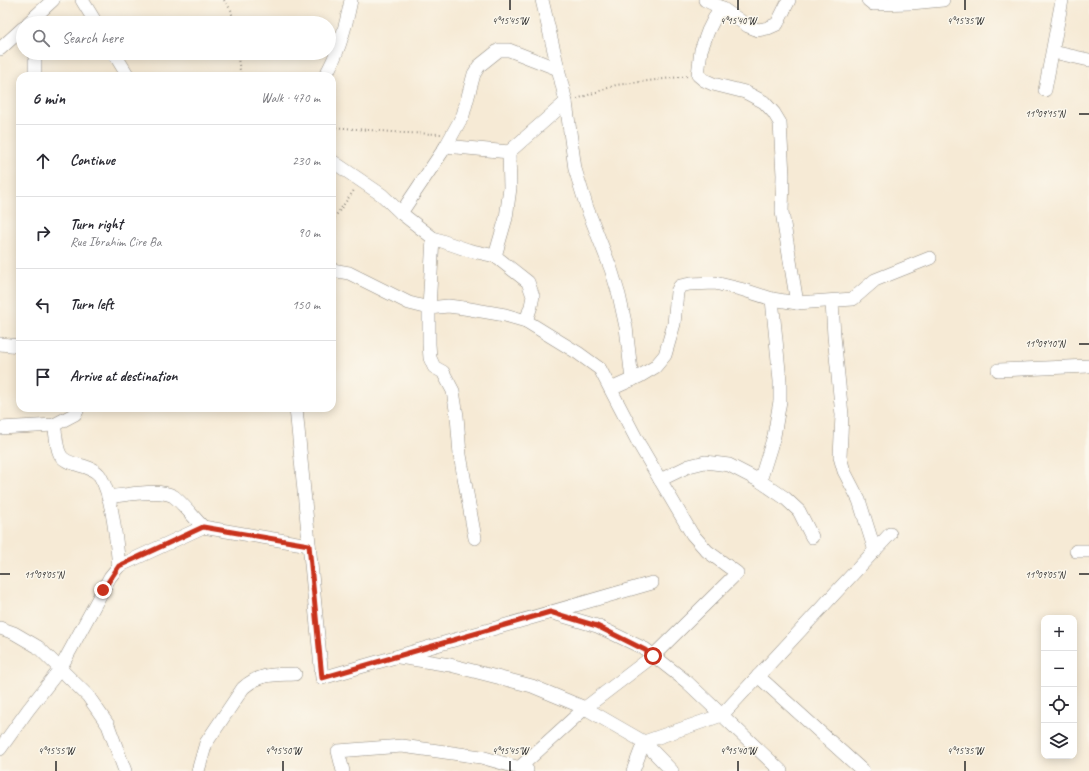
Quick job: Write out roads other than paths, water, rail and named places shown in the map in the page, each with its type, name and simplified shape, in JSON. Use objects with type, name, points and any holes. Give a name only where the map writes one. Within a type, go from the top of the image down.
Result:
[{"type":"street","points":[[38,16],[53,0]]},
{"type":"street","points":[[82,0],[92,16]]},
{"type":"street","points":[[336,54],[342,39],[351,0]]},
{"type":"street","points":[[542,0],[566,102],[575,169],[587,208],[611,269],[619,295],[626,327],[632,380]]},
{"type":"street","points":[[705,0],[720,7],[748,26],[758,30],[768,28],[776,24],[789,0]]},
{"type":"street","points":[[868,0],[873,4],[943,0]]},
{"type":"street","points":[[1045,90],[1062,0]]},
{"type":"street","points":[[720,7],[701,50],[698,75],[704,80],[713,84],[745,92],[764,102],[774,113],[780,124],[783,175],[782,212],[797,303]]},
{"type":"street","points":[[0,49],[16,34]]},
{"type":"street","points":[[401,213],[446,146],[463,115],[474,74],[479,66],[499,50],[509,50],[558,69]]},
{"type":"street","points":[[1052,52],[1089,60]]},
{"type":"street","points":[[35,60],[35,72]]},
{"type":"street","points":[[118,60],[126,72]]},
{"type":"street","points":[[328,72],[333,60]]},
{"type":"street","points":[[446,146],[509,152],[566,102]]},
{"type":"street","points":[[495,256],[506,218],[510,188],[509,152]]},
{"type":"street","points":[[336,164],[382,195],[401,213],[433,238],[468,250],[495,256],[528,282],[533,296],[526,321]]},
{"type":"street","points":[[433,238],[429,308],[430,358],[434,367],[443,372],[453,391],[457,416],[460,455],[475,538]]},
{"type":"street","points":[[611,389],[632,380],[655,367],[665,355],[674,324],[677,292],[680,286],[715,283],[772,299],[797,303],[832,302],[853,299],[875,280],[930,258]]},
{"type":"street","points":[[336,271],[349,273],[409,303],[429,308],[448,306],[505,315],[526,321],[578,353],[600,369],[639,444],[692,534],[708,550],[737,573],[653,656],[585,708],[524,770],[481,757],[402,746],[338,752],[343,771]]},
{"type":"street","points":[[760,481],[774,436],[780,402],[780,381],[772,299]]},
{"type":"street","points":[[832,302],[842,415],[840,457],[844,471],[859,500],[875,550]]},
{"type":"street","points":[[0,344],[16,346]]},
{"type":"street","points":[[998,370],[1089,366]]},
{"type":"street","points":[[0,428],[54,424],[75,414],[76,412]]},
{"type":"street","points":[[296,412],[322,678],[652,583]]},
{"type":"street","points":[[54,424],[59,453],[65,460],[93,470],[99,475],[108,497],[119,566]]},
{"type":"street","points":[[660,480],[689,466],[704,462],[729,465],[760,481],[785,498],[799,511],[812,537]]},
{"type":"street","points":[[108,497],[161,492],[173,496],[203,527]]},
{"type":"street","points":[[0,749],[60,669],[107,584],[119,566],[203,527],[309,545]]},
{"type":"street","points":[[644,742],[722,715],[890,534]]},
{"type":"street","points":[[550,612],[597,626],[645,650],[687,682],[781,771]]},
{"type":"street","points":[[0,628],[14,633],[38,647],[88,696],[108,725],[125,771]]},
{"type":"street","points":[[396,657],[450,665],[532,686],[585,708],[644,742],[672,771]]},
{"type":"street","points":[[198,771],[206,743],[243,688],[250,681],[264,675],[295,674]]},
{"type":"street","points":[[758,676],[863,771]]},
{"type":"street","points":[[633,771],[644,742]]}]
